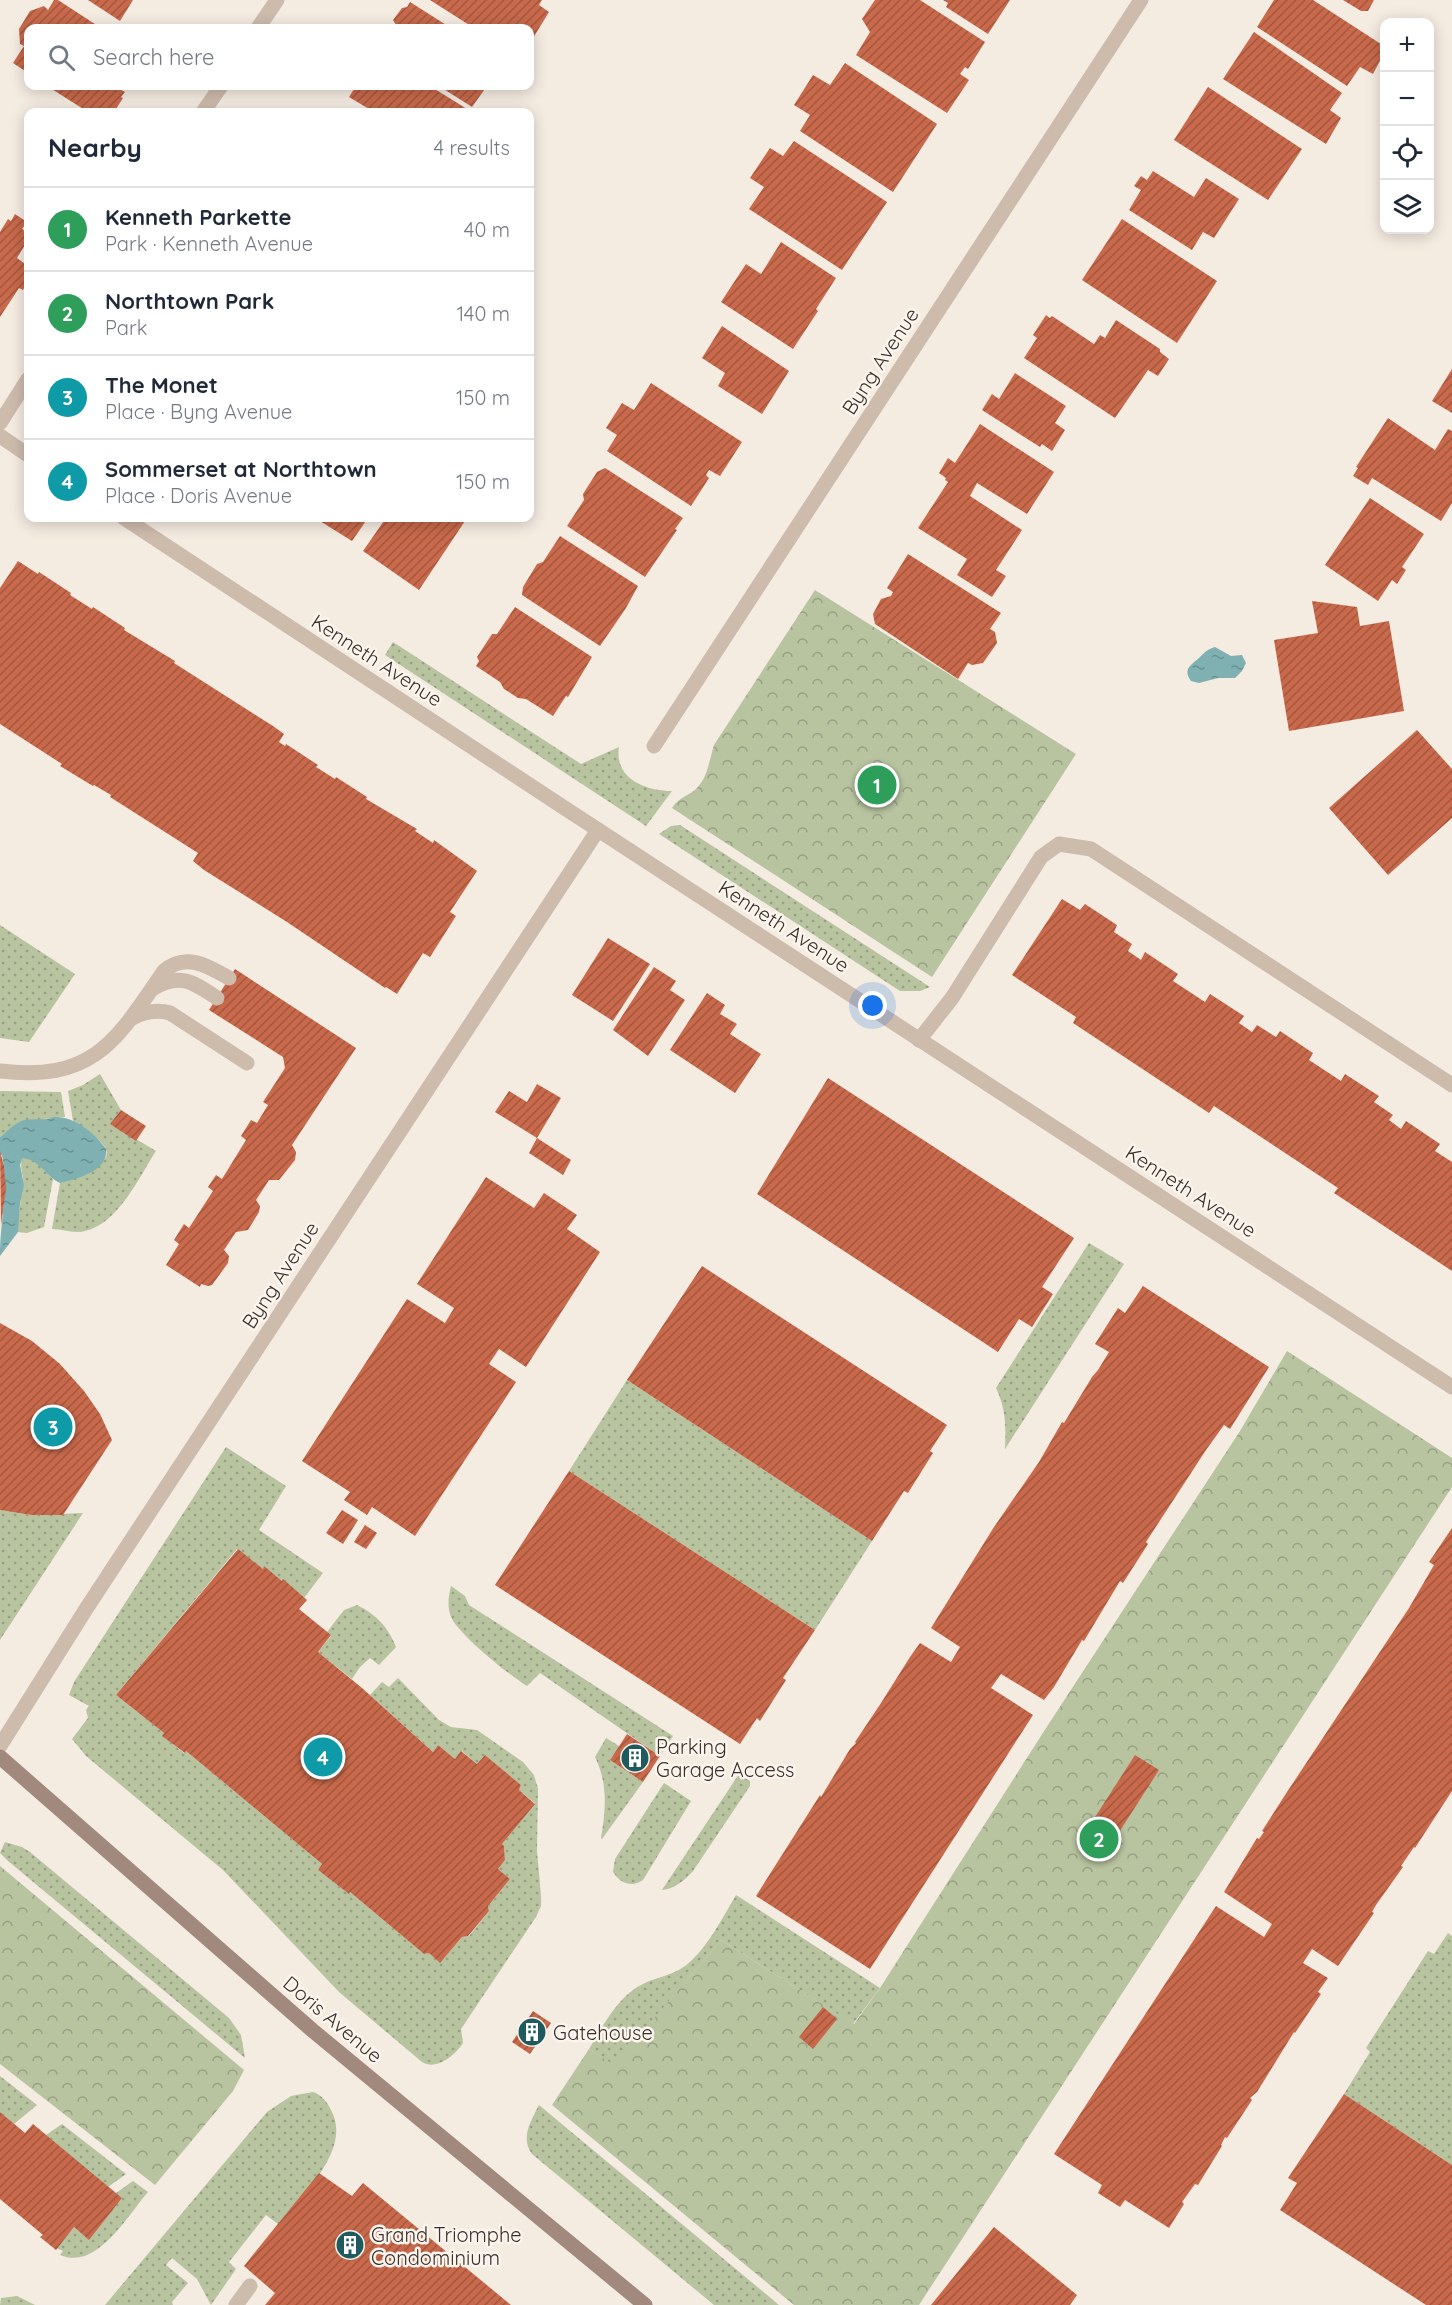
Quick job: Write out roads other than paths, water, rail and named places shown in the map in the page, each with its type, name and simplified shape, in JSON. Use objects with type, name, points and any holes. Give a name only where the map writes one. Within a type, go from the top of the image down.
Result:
[{"type":"street","points":[[261,24],[277,0]]},
{"type":"street","name":"Byng Avenue","points":[[654,746],[1141,0]]},
{"type":"street","points":[[206,108],[218,90]]},
{"type":"street","points":[[0,423],[24,386]]},
{"type":"street","points":[[0,436],[24,452]]},
{"type":"street","name":"Kenneth Avenue","points":[[130,522],[1452,1387]]},
{"type":"street","name":"Byng Avenue","points":[[0,1746],[112,1570],[598,830]]},
{"type":"street","points":[[920,1040],[952,998],[1041,857],[1059,844],[1091,849],[1452,1085]]},
{"type":"street","points":[[0,1071],[48,1072],[77,1065],[111,1041],[130,1020],[164,970],[173,964],[184,961],[203,964],[229,978]]},
{"type":"street","points":[[150,991],[168,981],[185,980],[197,984],[217,998]]},
{"type":"street","points":[[130,1020],[145,1013],[166,1012],[247,1063]]},
{"type":"street","name":"Doris Avenue","points":[[0,1757],[303,2022],[645,2305]]},
{"type":"street","points":[[236,2305],[250,2286]]},
{"type":"water","points":[[1215,647],[1231,656],[1242,655],[1246,663],[1242,671],[1235,678],[1218,678],[1199,683],[1191,681],[1189,668],[1206,651]]},
{"type":"water","points":[[54,1117],[69,1119],[90,1132],[106,1149],[106,1157],[90,1173],[60,1183],[37,1164],[22,1159],[20,1165],[24,1185],[18,1232],[0,1256],[5,1180],[2,1155],[0,1155],[0,1137],[21,1121]]},
{"type":"place","name":"Kenneth Parkette","points":[[877,785]]},
{"type":"place","name":"The Monet","points":[[53,1427]]},
{"type":"place","name":"Sommerset at Northtown","points":[[323,1757]]},
{"type":"place","name":"Parking Garage Access","points":[[635,1758]]},
{"type":"place","name":"Northtown Park","points":[[1099,1839]]},
{"type":"place","name":"Gatehouse","points":[[532,2032]]},
{"type":"place","name":"Grand Triomphe Condominium","points":[[350,2245]]}]
